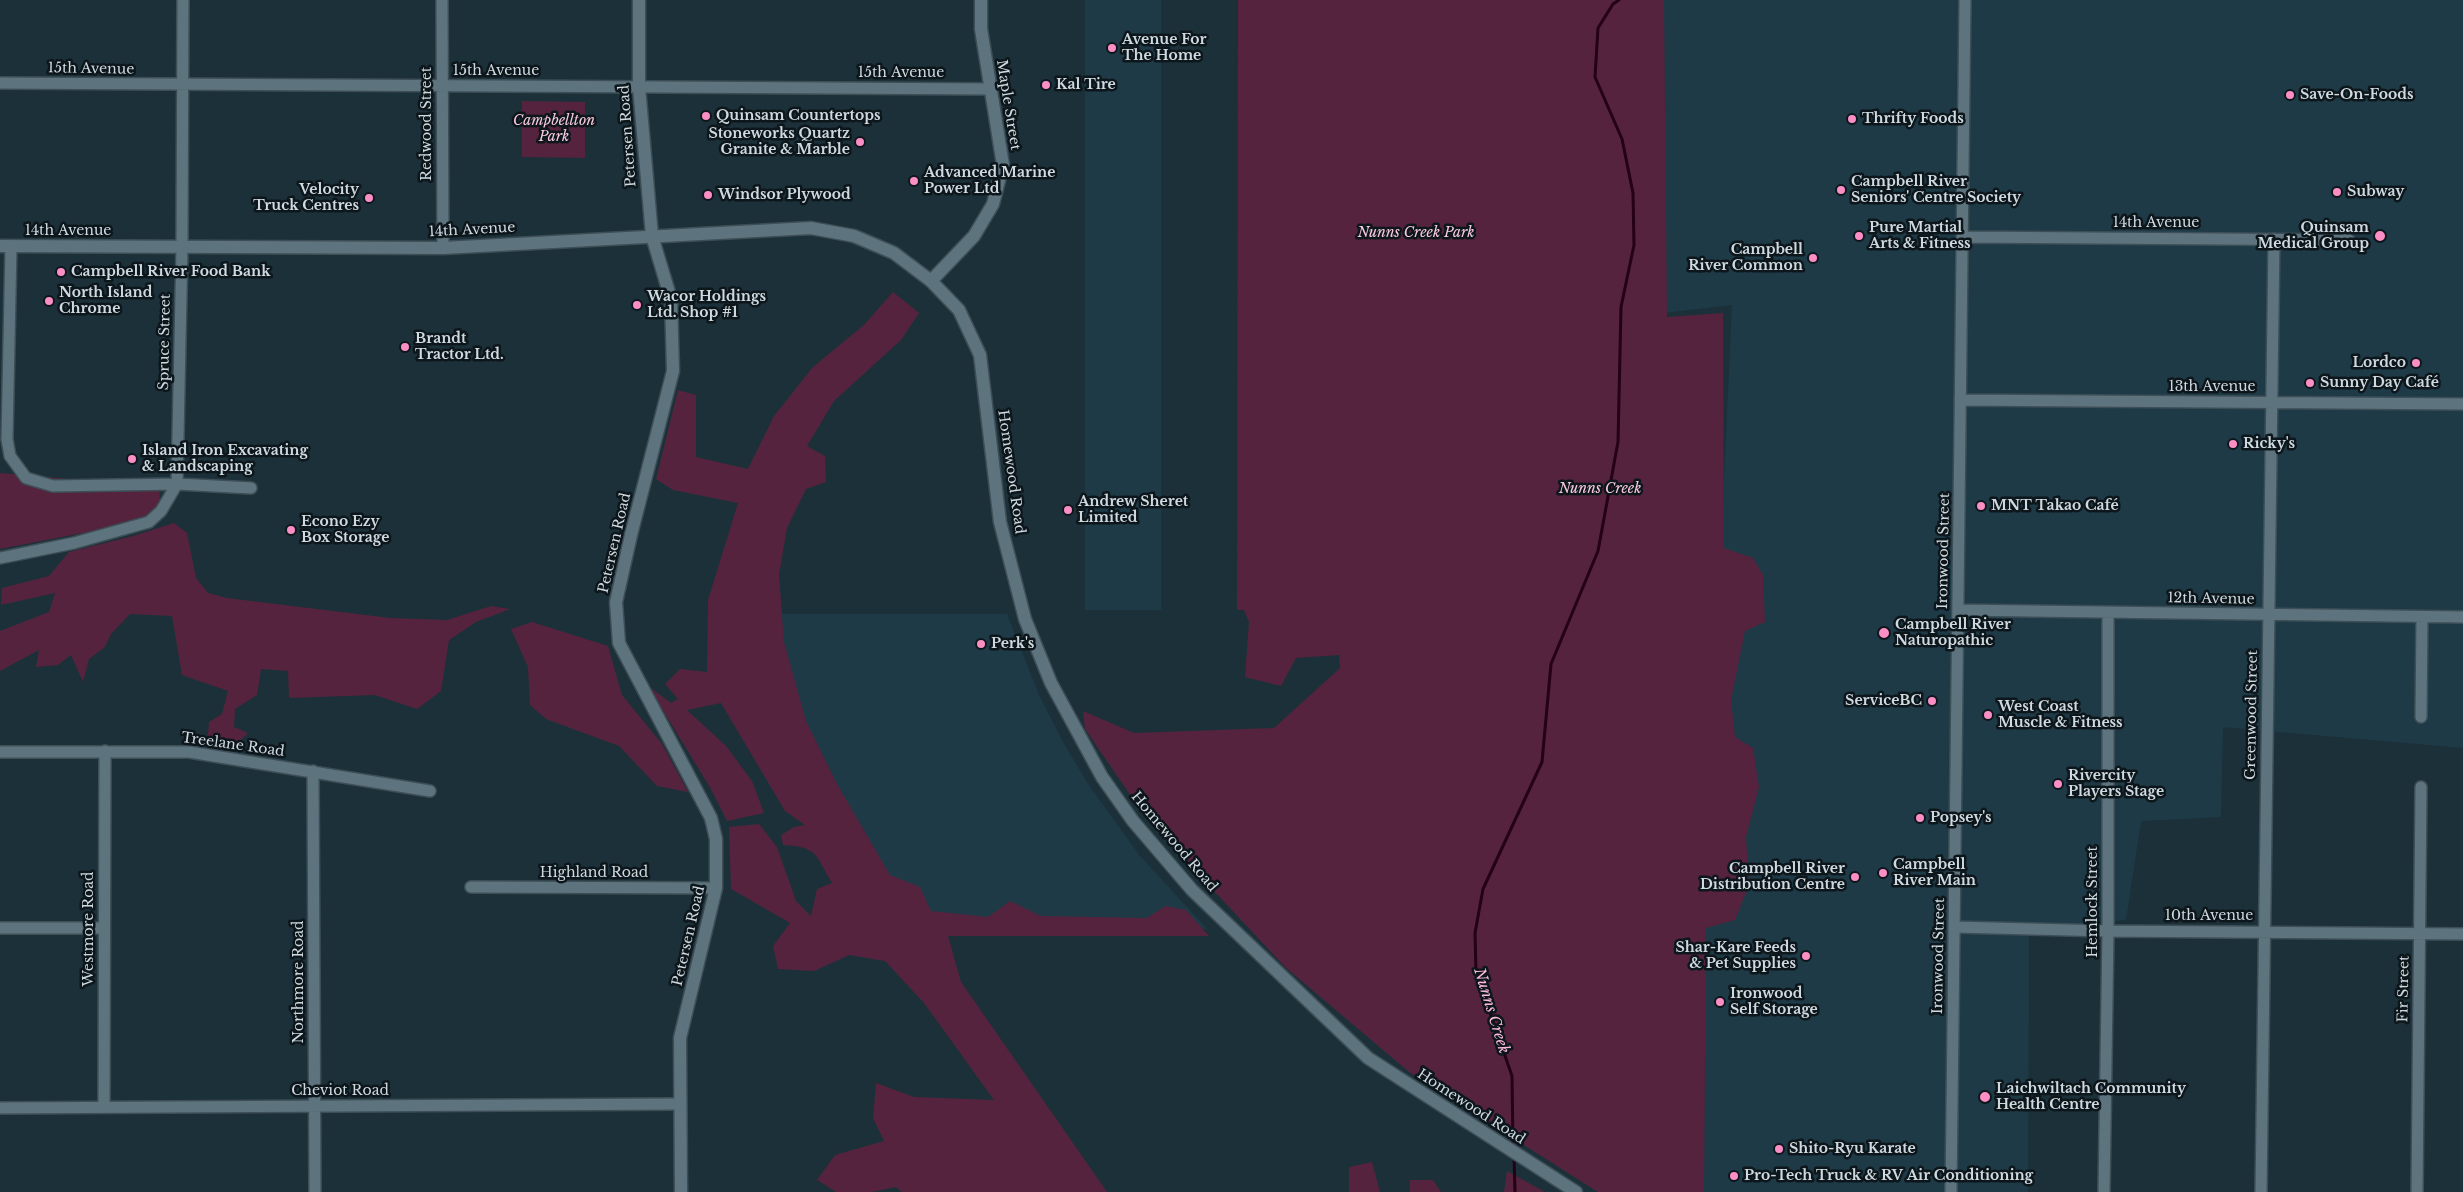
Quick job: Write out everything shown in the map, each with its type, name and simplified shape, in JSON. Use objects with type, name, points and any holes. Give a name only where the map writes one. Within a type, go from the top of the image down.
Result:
[{"type":"main road","name":"Petersen Road","points":[[639,0],[639,87],[652,236],[672,299],[673,371],[630,535],[616,602],[619,643],[712,818],[716,839],[716,888],[680,1038],[681,1192]]},
{"type":"main road","name":"Maple Street","points":[[932,281],[974,236],[993,204],[1002,165],[981,29],[981,0]]},
{"type":"main road","name":"14th Avenue","points":[[6,246],[443,248],[811,228],[854,236],[890,251],[932,281]]},
{"type":"main road","name":"Homewood Road","points":[[932,281],[959,310],[980,355],[1000,522],[1025,619],[1051,683],[1102,776],[1132,821],[1192,890],[1368,1058],[1576,1192]]},
{"type":"street","name":"Spruce Street","points":[[0,558],[74,543],[149,522],[162,511],[177,484],[182,247],[183,0]]},
{"type":"street","name":"Redwood Street","points":[[442,0],[443,248]]},
{"type":"street","name":"Ironwood Street","points":[[1951,1192],[1966,0]]},
{"type":"street","name":"15th Avenue","points":[[0,82],[183,85],[991,88]]},
{"type":"street","name":"14th Avenue","points":[[1962,237],[2349,240]]},
{"type":"street","name":"Greenwood Street","points":[[2261,1192],[2274,239]]},
{"type":"street","points":[[6,246],[7,438],[10,456],[26,478],[53,486],[177,484],[251,488]]},
{"type":"street","name":"13th Avenue","points":[[1960,400],[2463,404]]},
{"type":"street","name":"12th Avenue","points":[[1958,610],[2463,617]]},
{"type":"street","name":"Hemlock Street","points":[[2104,1192],[2108,931],[2108,613]]},
{"type":"street","points":[[2421,717],[2422,617]]},
{"type":"street","name":"Westmore Road","points":[[104,1106],[103,928],[105,751]]},
{"type":"street","name":"Treelane Road","points":[[0,752],[189,752],[430,791]]},
{"type":"street","name":"Northmore Road","points":[[313,771],[315,1192]]},
{"type":"street","name":"Fir Street","points":[[2417,1192],[2421,787]]},
{"type":"street","name":"Highland Road","points":[[471,887],[716,888]]},
{"type":"street","name":"10th Avenue","points":[[1954,927],[2108,931],[2463,934]]},
{"type":"street","points":[[0,928],[103,928]]},
{"type":"street","name":"Cheviot Road","points":[[0,1108],[680,1104]]},
{"type":"shaded area","points":[[1085,0],[1161,0],[1161,610],[1085,610]]},
{"type":"shaded area","points":[[1664,0],[2463,0],[2463,748],[2223,727],[2221,817],[2141,821],[2126,920],[2029,928],[2028,1192],[1697,1192],[1707,854],[1732,305],[1645,315]]},
{"type":"shaded area","points":[[757,614],[1007,614],[1039,695],[1064,744],[1090,787],[1140,856],[1207,929],[909,928],[815,796]]},
{"type":"green space","name":"Nunns Creek Park","points":[[1238,0],[1664,0],[1667,317],[1723,313],[1724,548],[1753,558],[1763,575],[1765,622],[1745,631],[1731,700],[1735,737],[1753,748],[1759,787],[1746,837],[1749,885],[1735,920],[1706,928],[1704,1192],[1598,1192],[1409,1072],[1285,967],[1146,818],[1085,729],[1083,711],[1134,733],[1274,728],[1340,668],[1339,655],[1296,658],[1281,686],[1245,677],[1249,622],[1244,610],[1237,610]]},
{"type":"green space","name":"Campbellton Park","points":[[522,101],[585,102],[585,158],[522,157]]},
{"type":"green space","points":[[893,292],[919,313],[901,340],[834,401],[807,446],[825,456],[826,482],[806,489],[787,528],[779,575],[784,642],[806,721],[837,784],[890,875],[920,887],[931,911],[988,917],[1010,901],[1041,916],[1147,918],[1165,906],[1186,910],[1209,936],[948,936],[961,982],[1107,1192],[902,1192],[896,1187],[872,1192],[836,1192],[817,1180],[835,1155],[884,1141],[873,1118],[876,1083],[914,1097],[994,1100],[924,1003],[885,961],[849,955],[814,971],[778,969],[773,946],[790,923],[731,889],[729,827],[759,824],[777,847],[796,901],[811,916],[817,889],[832,883],[815,854],[803,848],[783,845],[781,835],[794,827],[805,825],[785,811],[721,703],[687,710],[726,746],[752,781],[764,813],[727,821],[711,789],[648,686],[671,703],[678,699],[665,684],[680,669],[707,672],[708,600],[738,503],[673,490],[656,479],[678,390],[696,395],[696,457],[748,469],[774,416],[813,367],[864,325]]},
{"type":"green space","points":[[0,473],[159,487],[161,513],[119,526],[0,549]]},
{"type":"green space","points":[[174,523],[187,533],[196,578],[208,593],[227,598],[390,618],[447,620],[491,606],[510,609],[476,622],[449,640],[441,691],[417,709],[375,695],[289,698],[288,671],[261,669],[257,695],[235,709],[234,727],[248,733],[233,747],[207,746],[209,722],[222,714],[228,691],[182,675],[172,616],[130,614],[111,634],[105,647],[89,659],[83,682],[71,655],[58,665],[36,667],[39,650],[0,671],[0,631],[49,612],[55,593],[1,605],[2,588],[49,576],[69,552],[133,536]]},
{"type":"green space","points":[[532,622],[608,646],[622,695],[662,744],[688,792],[657,786],[619,746],[546,719],[530,705],[528,667],[511,629]]},
{"type":"green space","points":[[1372,1162],[1380,1192],[1349,1192],[1349,1167]]},
{"type":"green space","points":[[1507,1171],[1545,1192],[1504,1192]]},
{"type":"green space","points":[[1410,1180],[1433,1180],[1441,1192],[1410,1192]]},
{"type":"waterway","name":"Nunns Creek","points":[[1513,1146],[1512,1076],[1476,972],[1475,933],[1483,889],[1542,762],[1551,664],[1598,551],[1618,442],[1621,307],[1634,245],[1633,193],[1622,139],[1595,77],[1598,28],[1613,4],[1619,0]]},
{"type":"waterway","name":"Nunns Creek","points":[[1514,1155],[1515,1192]]},
{"type":"place","name":"Avenue For The Home","points":[[1112,48]]},
{"type":"place","name":"Kal Tire","points":[[1046,85]]},
{"type":"place","name":"Save-On-Foods","points":[[2290,95]]},
{"type":"place","name":"Quinsam Countertops","points":[[706,116]]},
{"type":"place","name":"Thrifty Foods","points":[[1852,119]]},
{"type":"place","name":"Stoneworks Quartz Granite & Marble","points":[[860,142]]},
{"type":"place","name":"Advanced Marine Power Ltd","points":[[914,181]]},
{"type":"place","name":"Campbell River Seniors' Centre Society","points":[[1841,190]]},
{"type":"place","name":"Subway","points":[[2337,192]]},
{"type":"place","name":"Windsor Plywood","points":[[708,195]]},
{"type":"place","name":"Velocity Truck Centres","points":[[369,198]]},
{"type":"place","name":"Pure Martial Arts & Fitness","points":[[1859,236]]},
{"type":"place","name":"Quinsam Medical Group","points":[[2380,236]]},
{"type":"place","name":"Campbell River Common","points":[[1813,258]]},
{"type":"place","name":"Campbell River Food Bank","points":[[61,272]]},
{"type":"place","name":"North Island Chrome","points":[[49,301]]},
{"type":"place","name":"Wacor Holdings Ltd. Shop #1","points":[[637,305]]},
{"type":"place","name":"Brandt Tractor Ltd.","points":[[405,347]]},
{"type":"place","name":"Lordco","points":[[2416,363]]},
{"type":"place","name":"Sunny Day Café","points":[[2310,383]]},
{"type":"place","name":"Ricky's","points":[[2233,444]]},
{"type":"place","name":"Island Iron Excavating & Landscaping","points":[[132,459]]},
{"type":"place","name":"MNT Takao Café","points":[[1981,506]]},
{"type":"place","name":"Andrew Sheret Limited","points":[[1068,510]]},
{"type":"place","name":"Econo Ezy Box Storage","points":[[291,530]]},
{"type":"place","name":"Campbell River Naturopathic","points":[[1884,633]]},
{"type":"place","name":"Perk's","points":[[981,644]]},
{"type":"place","name":"ServiceBC","points":[[1932,701]]},
{"type":"place","name":"West Coast Muscle & Fitness","points":[[1988,715]]},
{"type":"place","name":"Rivercity Players Stage","points":[[2058,784]]},
{"type":"place","name":"Popsey's","points":[[1920,818]]},
{"type":"place","name":"Campbell River Main","points":[[1883,873]]},
{"type":"place","name":"Campbell River Distribution Centre","points":[[1855,877]]},
{"type":"place","name":"Shar-Kare Feeds & Pet Supplies","points":[[1806,956]]},
{"type":"place","name":"Ironwood Self Storage","points":[[1720,1002]]},
{"type":"place","name":"Laichwiltach Community Health Centre","points":[[1985,1097]]},
{"type":"place","name":"Shito-Ryu Karate","points":[[1779,1149]]},
{"type":"place","name":"Pro-Tech Truck & RV Air Conditioning","points":[[1734,1176]]}]
